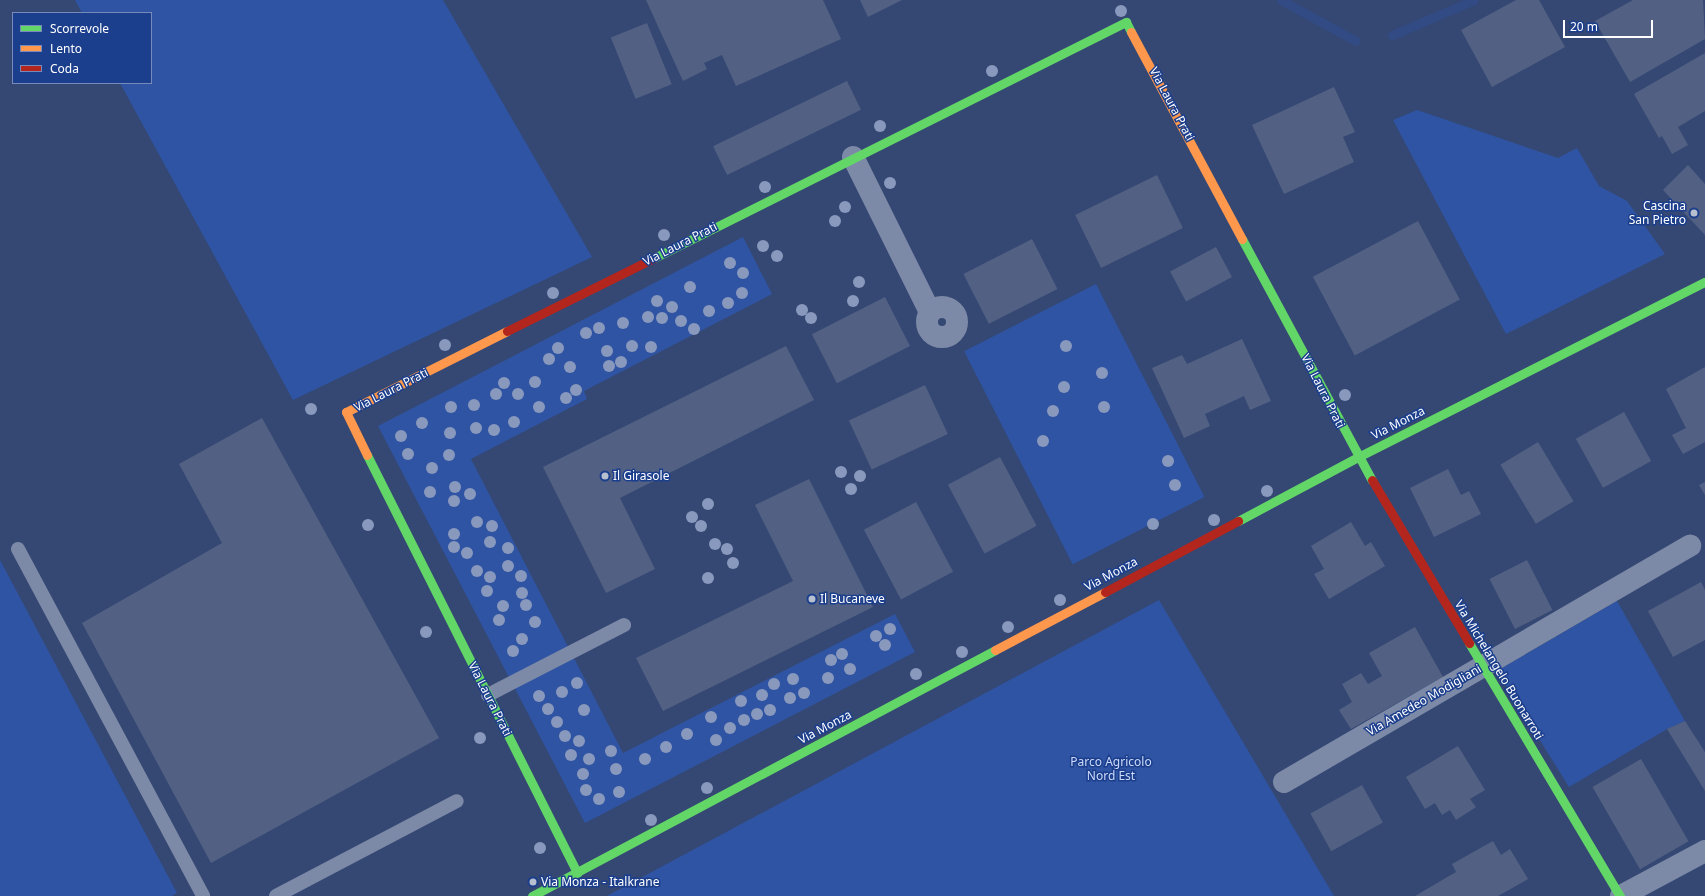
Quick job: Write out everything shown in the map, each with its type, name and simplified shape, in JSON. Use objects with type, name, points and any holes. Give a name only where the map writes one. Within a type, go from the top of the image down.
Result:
[{"type":"street","name":"Via Laura Prati","points":[[577,872],[346,412],[853,157],[1126,22],[1358,456]]},
{"type":"street","points":[[853,157],[930,312]]},
{"type":"street","name":"Via Monza","points":[[532,896],[1358,456],[1703,287]]},
{"type":"street","name":"Via Michelangelo Buonarroti","points":[[1358,456],[1620,896]]},
{"type":"street","name":"Via Amedeo Modigliani","points":[[1284,782],[1690,546]]},
{"type":"street","points":[[1620,896],[1705,851]]},
{"type":"lane","points":[[18,549],[203,896]]},
{"type":"lane","points":[[488,695],[624,625]]},
{"type":"lane","points":[[276,896],[458,801]]},
{"type":"green space","points":[[75,0],[443,0],[592,257],[293,400],[121,84],[152,84],[152,12],[81,12]]},
{"type":"green space","points":[[1417,110],[1558,158],[1577,148],[1599,186],[1627,201],[1665,254],[1506,334],[1393,120]]},
{"type":"green space","points":[[743,237],[772,294],[584,391],[587,399],[471,459],[623,753],[895,614],[915,652],[585,823],[378,426]]},
{"type":"green space","points":[[1096,284],[1205,497],[1073,564],[964,351]]},
{"type":"green space","points":[[0,560],[177,893],[172,896],[0,896]]},
{"type":"green space","name":"Parco Agricolo Nord Est","points":[[1159,600],[1334,896],[607,896]]},
{"type":"green space","points":[[1617,601],[1685,721],[1667,729],[1569,787],[1497,671]]},
{"type":"building","points":[[646,0],[823,0],[841,39],[736,86],[722,55],[704,63],[707,69],[683,81]]},
{"type":"building","points":[[860,0],[902,0],[868,17]]},
{"type":"building","points":[[1516,0],[1539,0],[1565,47],[1492,87],[1461,30]]},
{"type":"building","points":[[1633,0],[1703,0],[1705,39],[1630,82],[1595,21]]},
{"type":"building","points":[[647,23],[672,84],[636,99],[611,38]]},
{"type":"building","points":[[1705,53],[1705,111],[1678,127],[1688,145],[1672,154],[1662,136],[1659,138],[1634,94]]},
{"type":"building","points":[[847,81],[861,110],[727,175],[713,146]]},
{"type":"building","points":[[1334,87],[1355,132],[1343,137],[1354,162],[1284,194],[1252,125]]},
{"type":"building","name":"Cascina San Pietro","points":[[1688,165],[1705,184],[1705,235],[1663,190]]},
{"type":"building","points":[[1157,175],[1183,228],[1101,268],[1075,215]]},
{"type":"building","points":[[1418,221],[1460,300],[1355,355],[1313,277]]},
{"type":"building","points":[[1032,239],[1057,289],[989,324],[963,274]]},
{"type":"building","points":[[1216,247],[1232,277],[1186,301],[1170,271]]},
{"type":"building","points":[[885,297],[910,346],[837,383],[812,334]]},
{"type":"building","points":[[1242,339],[1271,401],[1250,410],[1244,396],[1205,414],[1210,426],[1184,438],[1152,368],[1182,355],[1187,364]]},
{"type":"building","name":"Il Girasole","points":[[786,346],[814,400],[620,498],[655,569],[606,593],[543,467]]},
{"type":"building","points":[[1705,367],[1705,442],[1683,454],[1672,435],[1686,428],[1666,389]]},
{"type":"building","points":[[925,385],[948,434],[872,469],[849,420]]},
{"type":"building","points":[[1624,412],[1651,461],[1603,488],[1576,439]]},
{"type":"building","points":[[262,418],[439,738],[211,863],[82,623],[222,543],[179,464]]},
{"type":"building","points":[[1538,442],[1574,501],[1536,524],[1500,465]]},
{"type":"building","points":[[1000,457],[1037,526],[985,554],[948,485]]},
{"type":"building","points":[[1448,469],[1461,495],[1469,491],[1481,514],[1434,537],[1410,488]]},
{"type":"building","name":"Il Bucaneve","points":[[809,479],[873,607],[663,711],[636,658],[793,581],[755,505]]},
{"type":"building","points":[[1705,482],[1705,495],[1699,485]]},
{"type":"building","points":[[916,502],[953,572],[901,599],[864,530]]},
{"type":"building","points":[[1351,522],[1365,546],[1371,542],[1385,566],[1329,599],[1314,574],[1324,569],[1311,546]]},
{"type":"building","points":[[1527,560],[1552,610],[1515,629],[1490,579]]},
{"type":"building","points":[[1701,582],[1705,590],[1705,640],[1673,657],[1648,611]]},
{"type":"building","points":[[1415,627],[1443,677],[1351,729],[1339,710],[1352,702],[1342,684],[1361,673],[1368,684],[1382,676],[1369,653]]},
{"type":"building","points":[[1685,721],[1705,752],[1705,791],[1667,729]]},
{"type":"building","points":[[1458,746],[1485,790],[1470,799],[1476,807],[1456,820],[1450,810],[1442,815],[1435,803],[1425,809],[1406,777]]},
{"type":"building","points":[[1641,759],[1688,841],[1640,869],[1593,787]]},
{"type":"building","points":[[1362,785],[1383,823],[1331,851],[1310,814]]},
{"type":"building","points":[[1493,841],[1501,855],[1510,849],[1528,879],[1498,896],[1415,896],[1456,872],[1452,864]]},
{"type":"waterway","points":[[1281,0],[1356,41]]},
{"type":"waterway","points":[[1392,35],[1474,0]]},
{"type":"traffic: fast","points":[[654,258],[1126,22],[1131,32]]},
{"type":"traffic: fast","points":[[1242,239],[1372,480]]},
{"type":"traffic: fast","points":[[1238,521],[1358,457],[1705,282]]},
{"type":"traffic: fast","points":[[367,455],[577,873]]},
{"type":"traffic: fast","points":[[1469,643],[1620,896]]},
{"type":"traffic: fast","points":[[532,896],[995,650]]},
{"type":"traffic: slow","points":[[1131,32],[1242,239]]},
{"type":"traffic: slow","points":[[367,455],[346,412],[507,331]]},
{"type":"traffic: slow","points":[[995,650],[1105,592]]},
{"type":"traffic: jam","points":[[507,331],[654,258]]},
{"type":"traffic: jam","points":[[1372,480],[1469,643]]},
{"type":"traffic: jam","points":[[1105,592],[1238,521]]},
{"type":"place","name":"Cascina San Pietro","points":[[1694,213]]},
{"type":"place","name":"Il Girasole","points":[[605,476]]},
{"type":"place","name":"Il Bucaneve","points":[[812,599]]},
{"type":"place","name":"Via Monza - Italkrane","points":[[533,882]]}]
